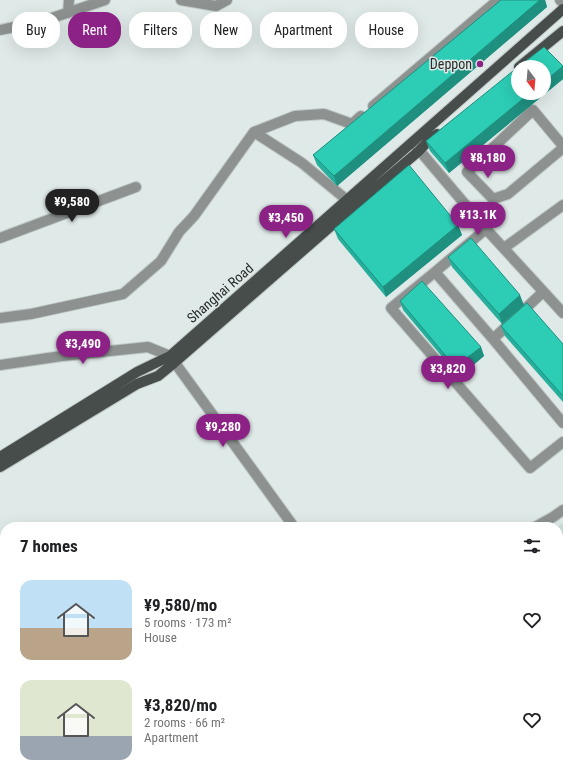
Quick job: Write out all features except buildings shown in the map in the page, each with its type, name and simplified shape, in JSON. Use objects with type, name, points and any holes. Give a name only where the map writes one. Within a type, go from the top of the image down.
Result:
[{"type":"main road","name":"Shanghai Road","points":[[0,467],[137,384],[158,376],[172,359],[347,200],[563,9]]},
{"type":"main road","points":[[527,60],[563,31]]},
{"type":"main road","name":"Shanghai Road","points":[[0,457],[137,372],[172,359],[419,151],[429,140],[447,125]]},
{"type":"street","points":[[68,12],[69,0]]},
{"type":"street","points":[[71,12],[105,0]]},
{"type":"street","points":[[181,0],[216,6],[227,0]]},
{"type":"street","points":[[0,318],[30,314],[123,294],[161,261],[179,232],[194,216],[254,132],[295,116],[324,114],[352,124],[498,0]]},
{"type":"street","points":[[0,30],[43,21],[68,13]]},
{"type":"street","points":[[533,110],[563,147],[508,194],[493,199],[467,172],[533,110]]},
{"type":"street","points":[[254,132],[302,163],[347,200]]},
{"type":"street","points":[[412,142],[486,229],[563,313]]},
{"type":"street","points":[[0,238],[136,187]]},
{"type":"street","points":[[504,248],[563,205]]},
{"type":"street","points":[[486,229],[392,308],[530,468],[563,442]]},
{"type":"street","points":[[434,272],[493,339],[563,424]]},
{"type":"street","points":[[493,339],[543,292]]},
{"type":"street","points":[[0,365],[62,356],[148,347],[172,359],[290,522]]},
{"type":"street","points":[[544,522],[563,510]]},
{"type":"place","name":"Deppon","points":[[480,64]]}]
